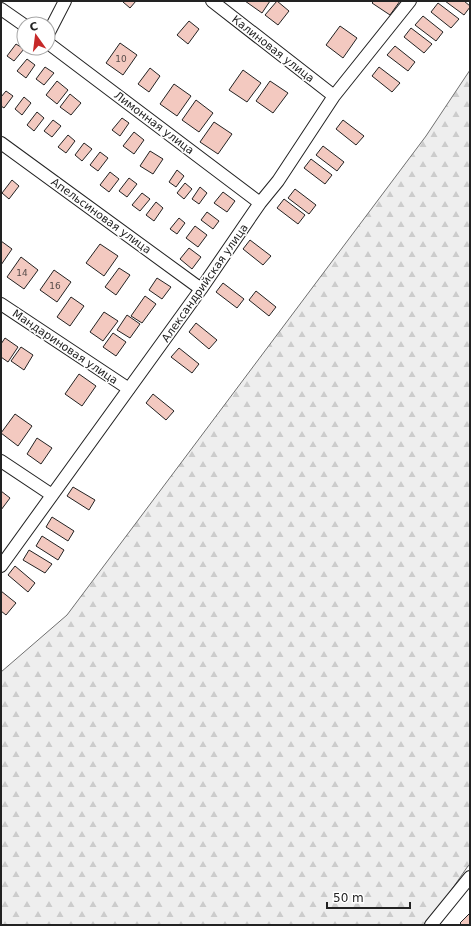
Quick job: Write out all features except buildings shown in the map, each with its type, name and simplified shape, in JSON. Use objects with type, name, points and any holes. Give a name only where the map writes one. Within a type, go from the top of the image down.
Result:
[{"type":"street","points":[[56,18],[65,1]]},
{"type":"street","name":"Калиновая улица","points":[[212,1],[334,96]]},
{"type":"street","name":"Александрийская улица","points":[[1,566],[130,389],[260,203],[278,181],[334,96],[410,1]]},
{"type":"street","points":[[1,8],[16,19]]},
{"type":"street","name":"Лимонная улица","points":[[56,49],[260,203]]},
{"type":"street","name":"Апельсиновая улица","points":[[1,143],[201,289]]},
{"type":"street","name":"Мандариновая улица","points":[[1,304],[130,389]]},
{"type":"street","points":[[1,461],[52,495]]},
{"type":"street","points":[[431,925],[470,877]]},
{"type":"green space","points":[[470,70],[470,865],[427,925],[1,925],[1,672],[67,615],[426,136]]}]
